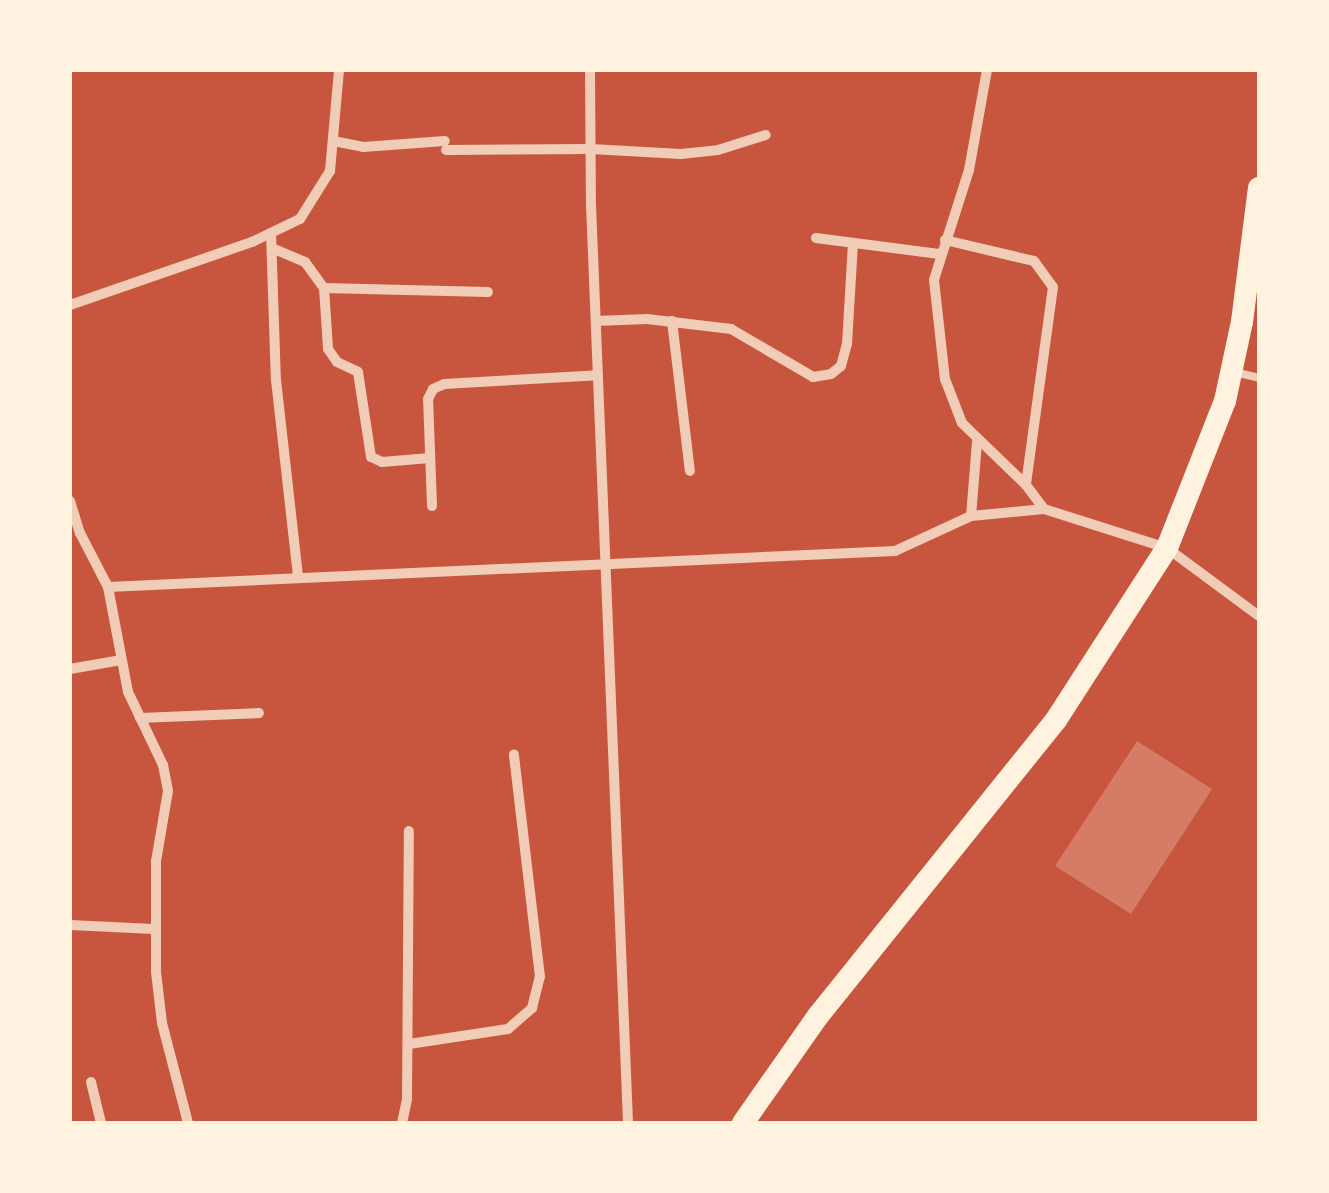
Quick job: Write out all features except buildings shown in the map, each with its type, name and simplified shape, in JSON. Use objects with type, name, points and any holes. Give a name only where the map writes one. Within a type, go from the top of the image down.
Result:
[{"type":"highway","points":[[744,1123],[818,1016],[1056,720],[1129,614],[1167,548],[1201,466],[1231,372],[1259,188]]},
{"type":"street","points":[[70,305],[300,219],[318,198],[330,172],[338,70]]},
{"type":"street","points":[[590,70],[596,322],[628,1123]]},
{"type":"street","points":[[987,70],[969,170],[939,254],[933,297],[945,379],[962,423],[1044,509]]},
{"type":"street","points":[[332,141],[364,148],[446,145],[681,154],[766,135]]},
{"type":"street","points":[[271,233],[276,380],[298,576]]},
{"type":"street","points":[[816,238],[939,254]]},
{"type":"street","points":[[944,240],[1034,260],[1053,287],[1026,486]]},
{"type":"street","points":[[596,322],[672,321],[731,329],[812,376],[831,374],[842,366],[847,344],[853,243]]},
{"type":"street","points":[[272,248],[305,262],[324,288],[328,349],[338,362],[358,372],[372,457],[382,462],[430,458]]},
{"type":"street","points":[[324,288],[488,292]]},
{"type":"street","points":[[672,321],[690,470]]},
{"type":"street","points":[[432,506],[428,399],[433,389],[444,384],[598,375]]},
{"type":"street","points":[[970,516],[977,442]]},
{"type":"street","points":[[70,501],[80,532],[108,587],[120,660],[140,718],[164,765],[168,791],[156,861],[154,929],[162,1023],[188,1123]]},
{"type":"street","points":[[108,587],[895,550],[970,516],[1044,509],[1167,548],[1259,616]]},
{"type":"street","points":[[70,669],[120,660]]},
{"type":"street","points":[[140,718],[259,713]]},
{"type":"street","points":[[409,1044],[508,1030],[532,1008],[540,977],[514,756]]},
{"type":"street","points":[[402,1123],[409,1044],[410,831]]},
{"type":"street","points":[[70,925],[154,929]]},
{"type":"street","points":[[92,1082],[100,1123]]},
{"type":"lane","points":[[1231,372],[1259,378]]}]
